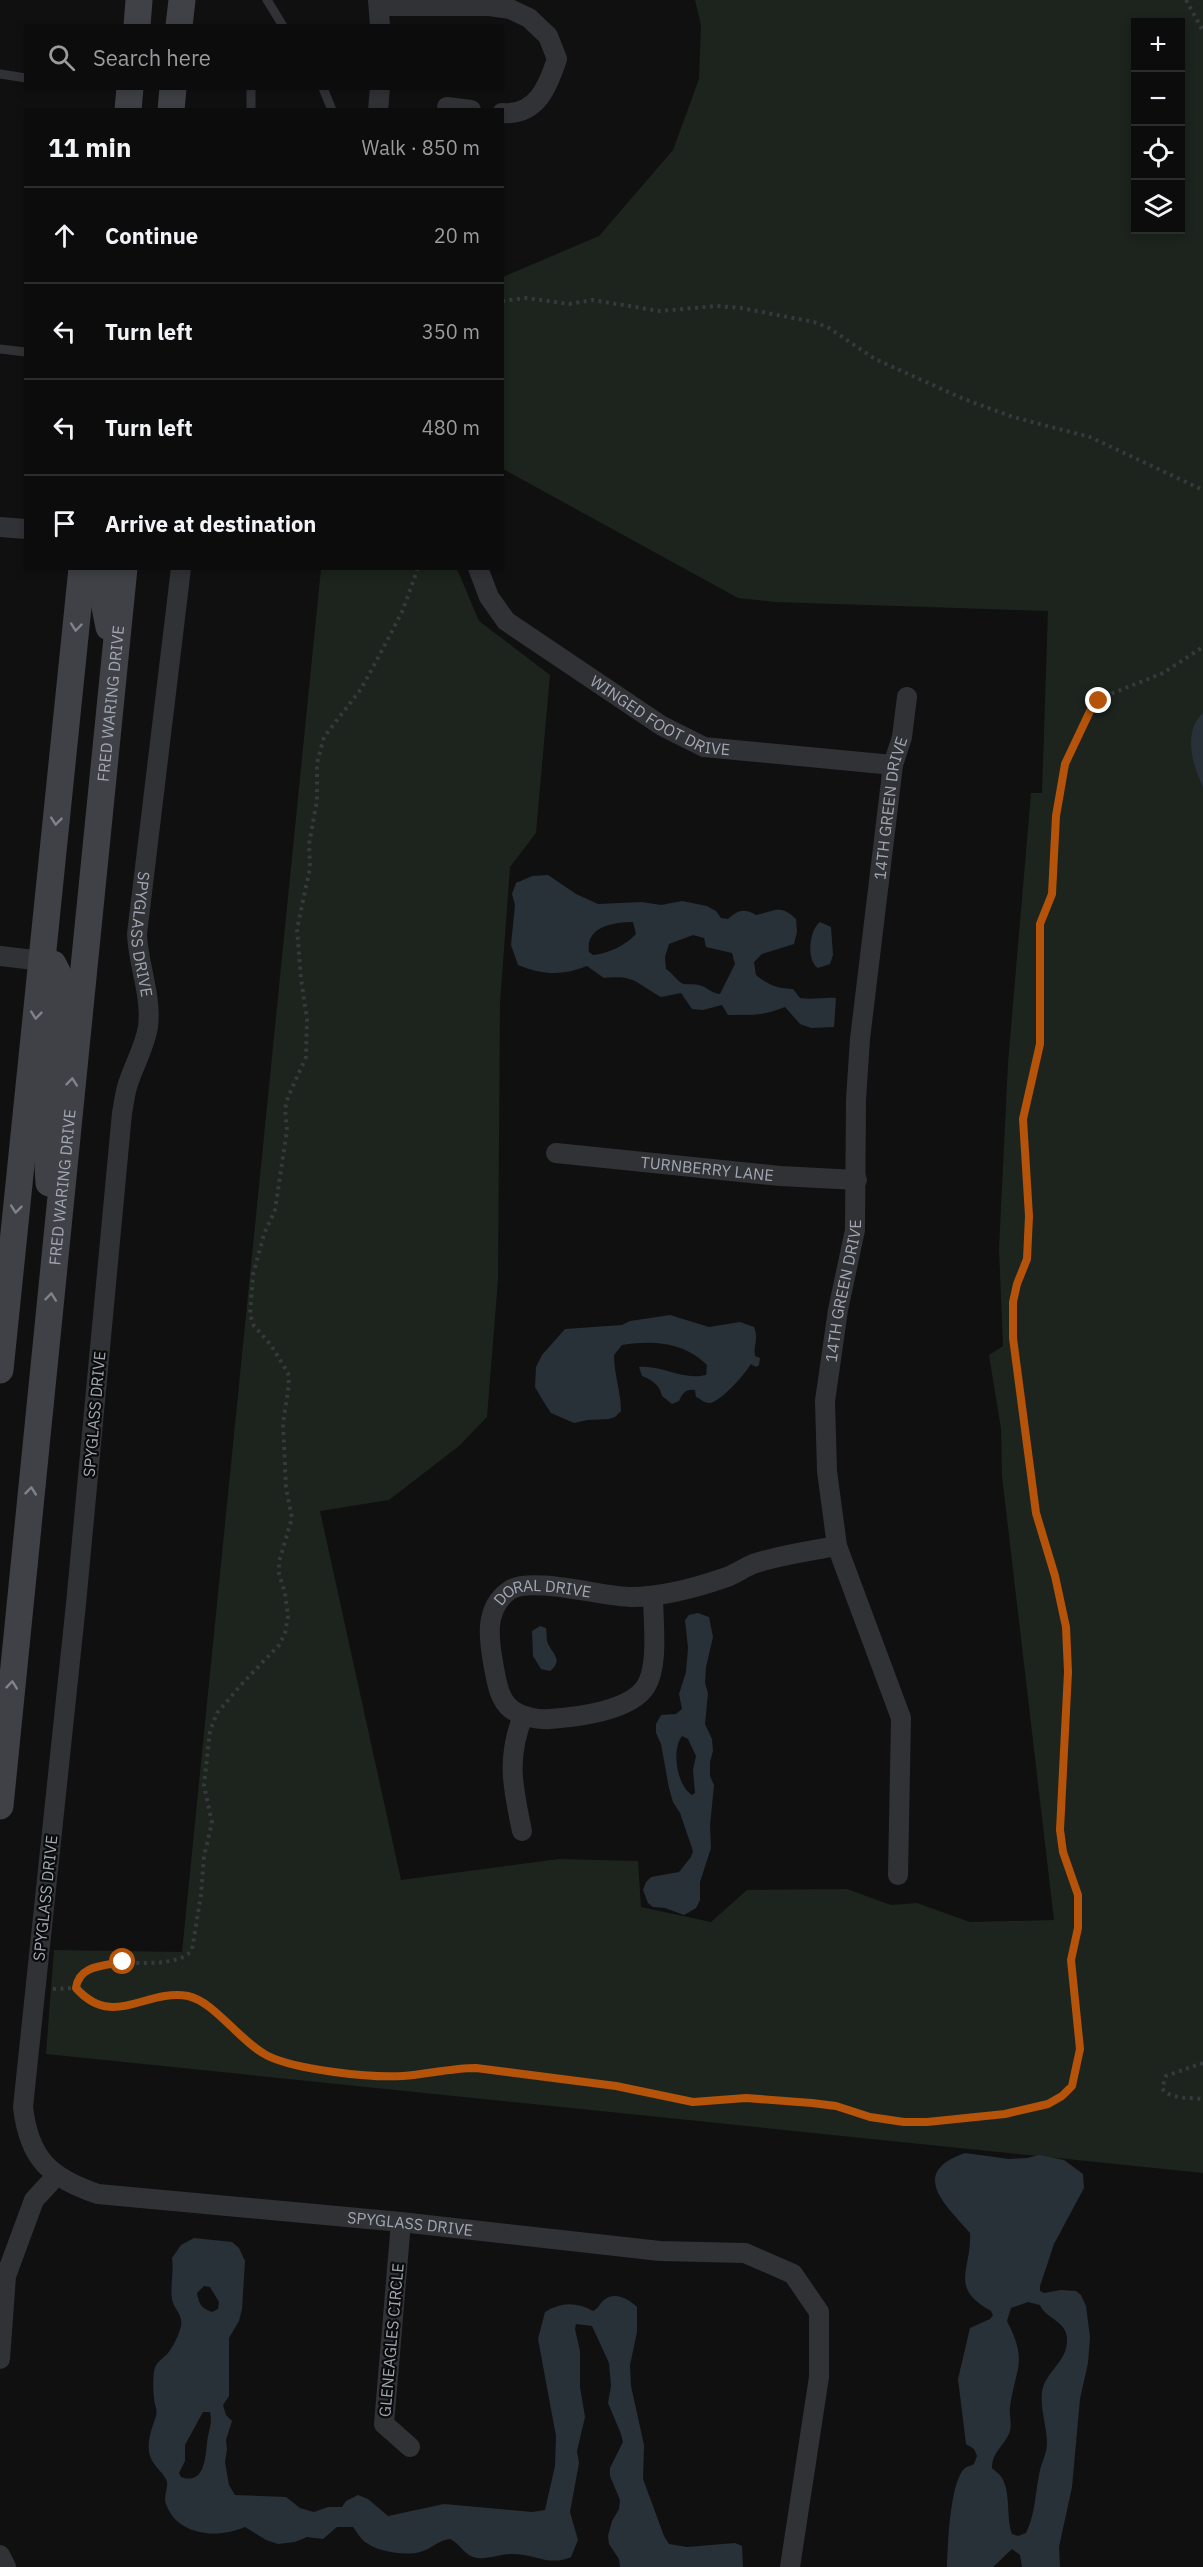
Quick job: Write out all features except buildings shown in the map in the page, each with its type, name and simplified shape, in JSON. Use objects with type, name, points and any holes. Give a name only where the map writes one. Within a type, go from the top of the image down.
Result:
[{"type":"main road","points":[[137,24],[139,0]]},
{"type":"main road","points":[[179,24],[182,0]]},
{"type":"main road","points":[[128,108],[130,90]]},
{"type":"main road","points":[[171,108],[173,90]]},
{"type":"main road","points":[[0,1370],[82,570]]},
{"type":"main road","points":[[102,570],[103,597],[115,660]]},
{"type":"main road","name":"FRED WARING DRIVE","points":[[0,1806],[124,570]]},
{"type":"main road","points":[[42,961],[53,964],[60,976],[46,1132],[56,1247]]},
{"type":"street","points":[[380,10],[490,6],[510,9],[529,18],[548,36],[557,59],[541,98],[525,108],[504,113]]},
{"type":"street","points":[[378,108],[380,90]]},
{"type":"street","points":[[447,107],[455,108]]},
{"type":"street","points":[[0,526],[24,529]]},
{"type":"street","name":"SPYGLASS DRIVE","points":[[181,570],[137,934],[138,951],[148,998],[147,1027],[139,1058],[129,1082],[122,1113],[77,1592],[23,2107],[28,2138],[35,2154],[57,2175],[70,2184],[98,2194],[401,2222],[660,2251],[745,2253],[793,2274],[819,2312],[819,2377],[790,2567]]},
{"type":"street","name":"WINGED FOOT DRIVE","points":[[479,570],[489,597],[506,621],[662,726],[704,747],[893,765]]},
{"type":"street","name":"14TH GREEN DRIVE","points":[[898,1875],[901,1718],[837,1546],[827,1471],[825,1401],[838,1310],[855,1230],[856,1100],[860,1039],[893,765],[902,737],[907,697]]},
{"type":"street","points":[[0,956],[42,961]]},
{"type":"street","name":"TURNBERRY LANE","points":[[556,1153],[780,1176],[857,1180]]},
{"type":"street","name":"DORAL DRIVE","points":[[523,1716],[511,1709],[503,1699],[488,1638],[489,1625],[496,1602],[503,1595],[521,1585],[628,1597],[653,1596],[725,1578],[773,1558],[837,1546]]},
{"type":"street","points":[[522,1832],[512,1786],[511,1767],[515,1736],[523,1716],[542,1720],[564,1718],[615,1708],[640,1694],[647,1685],[652,1669],[653,1596]]},
{"type":"street","points":[[0,2359],[6,2276],[34,2200],[57,2175]]},
{"type":"street","name":"GLENEAGLES CIRCLE","points":[[401,2222],[384,2424],[410,2447]]},
{"type":"street","points":[[0,2555],[6,2567]]},
{"type":"lane","points":[[267,0],[282,24]]},
{"type":"lane","points":[[0,74],[24,78]]},
{"type":"lane","points":[[251,90],[251,108]]},
{"type":"lane","points":[[324,90],[331,108]]},
{"type":"lane","points":[[0,349],[24,352]]},
{"type":"path","points":[[1186,0],[1203,31]]},
{"type":"path","points":[[504,300],[527,298],[569,304],[592,300],[660,311],[717,306],[752,309],[814,322],[830,328],[875,359],[964,399],[1013,417],[1089,437],[1203,490]]},
{"type":"path","points":[[417,570],[402,612],[388,639],[360,689],[324,737],[317,763],[317,801],[309,844],[310,868],[297,929],[307,1019],[306,1057],[285,1109],[287,1130],[275,1210],[264,1234],[253,1275],[250,1316],[254,1326],[271,1345],[288,1373],[290,1384],[283,1423],[286,1488],[292,1518],[279,1562],[279,1574],[285,1593],[288,1616],[285,1633],[279,1645],[218,1713],[210,1731],[204,1785],[212,1823],[204,1856],[201,1895],[192,1950],[186,1957],[176,1962],[123,1962],[86,1970],[77,1979],[76,1988],[93,2003],[105,2007],[133,2005],[170,1995],[190,1997],[207,2005],[238,2034],[266,2055],[296,2066],[321,2070],[392,2076],[454,2068],[476,2068],[624,2087],[693,2102],[746,2098],[812,2103],[891,2120],[927,2122],[1005,2114],[1032,2108],[1048,2104],[1062,2096],[1072,2086],[1077,2068],[1080,2032],[1071,1960],[1078,1928],[1078,1895],[1063,1852],[1060,1830],[1068,1672],[1066,1627],[1055,1576],[1036,1513],[1013,1338],[1013,1302],[1027,1259],[1029,1216],[1023,1119],[1040,1044],[1038,935],[1052,894],[1055,827],[1065,764],[1091,709],[1108,695],[1163,673],[1203,647]]},
{"type":"path","points":[[1203,2062],[1166,2076],[1162,2088],[1172,2096],[1203,2098]]},
{"type":"shaded area","points":[[695,0],[1203,0],[1203,2173],[46,2054],[54,1950],[182,1952],[321,570],[457,570],[479,621],[550,675],[536,833],[510,867],[500,1003],[498,1280],[487,1417],[459,1446],[389,1500],[320,1511],[401,1880],[559,1859],[638,1861],[641,1907],[711,1922],[747,1890],[847,1889],[891,1905],[917,1903],[970,1922],[1054,1920],[1002,1476],[1001,1429],[989,1355],[1003,1346],[999,1249],[1008,1063],[1031,793],[1042,793],[1048,611],[775,602],[738,598],[504,470],[504,277],[599,236],[673,150],[699,79],[701,25]]},
{"type":"shaded area","points":[[1203,713],[1203,787],[1193,759],[1191,739],[1197,721]]},
{"type":"shaded area","points":[[548,875],[576,894],[598,904],[642,902],[661,905],[682,901],[707,906],[716,911],[721,918],[728,919],[741,911],[748,911],[756,915],[778,910],[786,911],[796,919],[797,932],[794,944],[762,954],[754,962],[756,975],[773,986],[793,989],[800,998],[836,998],[834,1027],[811,1028],[800,1024],[785,1007],[763,1014],[750,1015],[728,1015],[722,1005],[703,1010],[692,1009],[681,993],[661,997],[635,981],[615,977],[604,978],[587,966],[552,973],[518,965],[511,945],[515,905],[512,894],[516,883],[532,876]],"holes":[[[633,922],[636,934],[627,942],[605,953],[593,955],[589,952],[591,937],[596,932],[609,925]],[[693,935],[704,938],[706,947],[732,953],[735,964],[720,994],[699,985],[682,983],[666,969],[665,957],[669,944]]]},
{"type":"shaded area","points":[[820,922],[831,927],[833,955],[830,964],[818,968],[812,959],[810,945],[813,932]]},
{"type":"shaded area","points":[[670,1315],[709,1327],[740,1322],[754,1327],[755,1356],[760,1358],[759,1365],[756,1367],[751,1364],[732,1387],[714,1402],[704,1402],[696,1397],[695,1390],[689,1390],[679,1401],[672,1404],[662,1396],[655,1383],[642,1376],[639,1367],[697,1376],[706,1375],[707,1365],[688,1351],[667,1344],[622,1345],[614,1355],[621,1411],[615,1417],[574,1423],[551,1413],[535,1387],[536,1367],[542,1355],[565,1329],[622,1325],[630,1321]]},
{"type":"shaded area","points":[[698,1613],[709,1617],[713,1637],[706,1667],[705,1683],[708,1693],[705,1724],[712,1739],[710,1776],[714,1785],[710,1826],[711,1848],[700,1882],[700,1900],[696,1908],[684,1915],[665,1908],[653,1907],[648,1903],[643,1890],[651,1877],[679,1872],[693,1851],[680,1813],[673,1802],[661,1744],[656,1733],[656,1724],[661,1715],[676,1714],[682,1709],[679,1694],[686,1672],[688,1648],[685,1620],[689,1615]],"holes":[[[682,1736],[688,1739],[696,1756],[693,1770],[695,1793],[692,1795],[679,1776],[676,1758]]]},
{"type":"shaded area","points":[[540,1626],[546,1628],[548,1644],[557,1661],[550,1671],[541,1669],[533,1656],[532,1631]]},
{"type":"shaded area","points":[[965,2153],[1009,2159],[1039,2155],[1064,2160],[1083,2174],[1084,2188],[1054,2244],[1040,2286],[1040,2291],[1044,2293],[1061,2290],[1076,2291],[1081,2295],[1086,2306],[1090,2337],[1088,2363],[1080,2399],[1072,2487],[1059,2547],[1060,2567],[1022,2567],[1020,2555],[1012,2549],[993,2567],[947,2567],[951,2513],[956,2486],[960,2475],[965,2468],[974,2464],[977,2456],[974,2449],[966,2444],[958,2379],[970,2328],[990,2319],[993,2315],[970,2294],[966,2286],[970,2233],[951,2212],[937,2190],[935,2180],[938,2170],[948,2161]],"holes":[[[1028,2302],[1040,2305],[1064,2328],[1067,2339],[1064,2354],[1047,2378],[1042,2392],[1047,2447],[1040,2470],[1034,2510],[1026,2533],[1018,2536],[1012,2534],[1010,2528],[1005,2484],[992,2468],[994,2457],[1010,2431],[1010,2407],[1019,2364],[1017,2346],[1007,2321],[1011,2308]]]},
{"type":"shaded area","points":[[194,2238],[232,2242],[239,2248],[245,2261],[242,2309],[239,2321],[229,2338],[229,2396],[223,2405],[226,2415],[232,2421],[226,2440],[225,2462],[229,2485],[235,2495],[286,2497],[300,2508],[314,2512],[328,2507],[342,2507],[346,2501],[358,2495],[368,2499],[388,2516],[444,2504],[532,2512],[545,2510],[555,2466],[556,2436],[538,2339],[545,2312],[557,2306],[569,2304],[593,2311],[608,2297],[617,2296],[630,2301],[637,2307],[637,2332],[630,2365],[631,2386],[644,2445],[643,2479],[664,2536],[669,2544],[687,2547],[735,2543],[742,2546],[743,2567],[620,2567],[619,2559],[609,2544],[608,2536],[612,2521],[619,2509],[620,2500],[610,2476],[610,2468],[623,2442],[608,2403],[611,2386],[609,2363],[592,2326],[576,2324],[580,2351],[580,2387],[585,2417],[577,2451],[579,2463],[570,2512],[578,2540],[571,2557],[556,2561],[519,2554],[478,2558],[464,2551],[450,2539],[420,2552],[407,2554],[392,2552],[365,2542],[353,2527],[337,2527],[323,2539],[307,2537],[295,2542],[278,2544],[266,2540],[245,2527],[223,2533],[189,2529],[171,2515],[165,2499],[167,2482],[152,2460],[149,2451],[150,2436],[156,2414],[153,2391],[154,2371],[172,2346],[181,2323],[171,2289],[172,2258],[181,2245]],"holes":[[[204,2286],[210,2287],[219,2302],[218,2309],[212,2312],[203,2307],[199,2300],[197,2293]],[[203,2412],[210,2412],[211,2419],[203,2466],[196,2477],[190,2479],[181,2477],[179,2473],[185,2461],[185,2445]]]},
{"type":"route","points":[[123,1962],[86,1970],[77,1979],[76,1988],[93,2003],[105,2007],[133,2005],[170,1995],[182,1995],[199,2000],[250,2045],[266,2055],[296,2066],[321,2070],[404,2076],[454,2068],[476,2068],[616,2086],[693,2102],[746,2098],[836,2106],[870,2117],[904,2122],[927,2122],[976,2115],[1005,2114],[1048,2104],[1062,2096],[1072,2086],[1080,2049],[1080,2032],[1071,1960],[1078,1928],[1078,1895],[1063,1852],[1060,1830],[1066,1744],[1068,1672],[1066,1627],[1055,1576],[1036,1513],[1031,1460],[1013,1338],[1013,1302],[1027,1259],[1029,1216],[1027,1146],[1023,1119],[1040,1044],[1038,935],[1052,894],[1056,816],[1065,764],[1091,709],[1099,701]]}]
